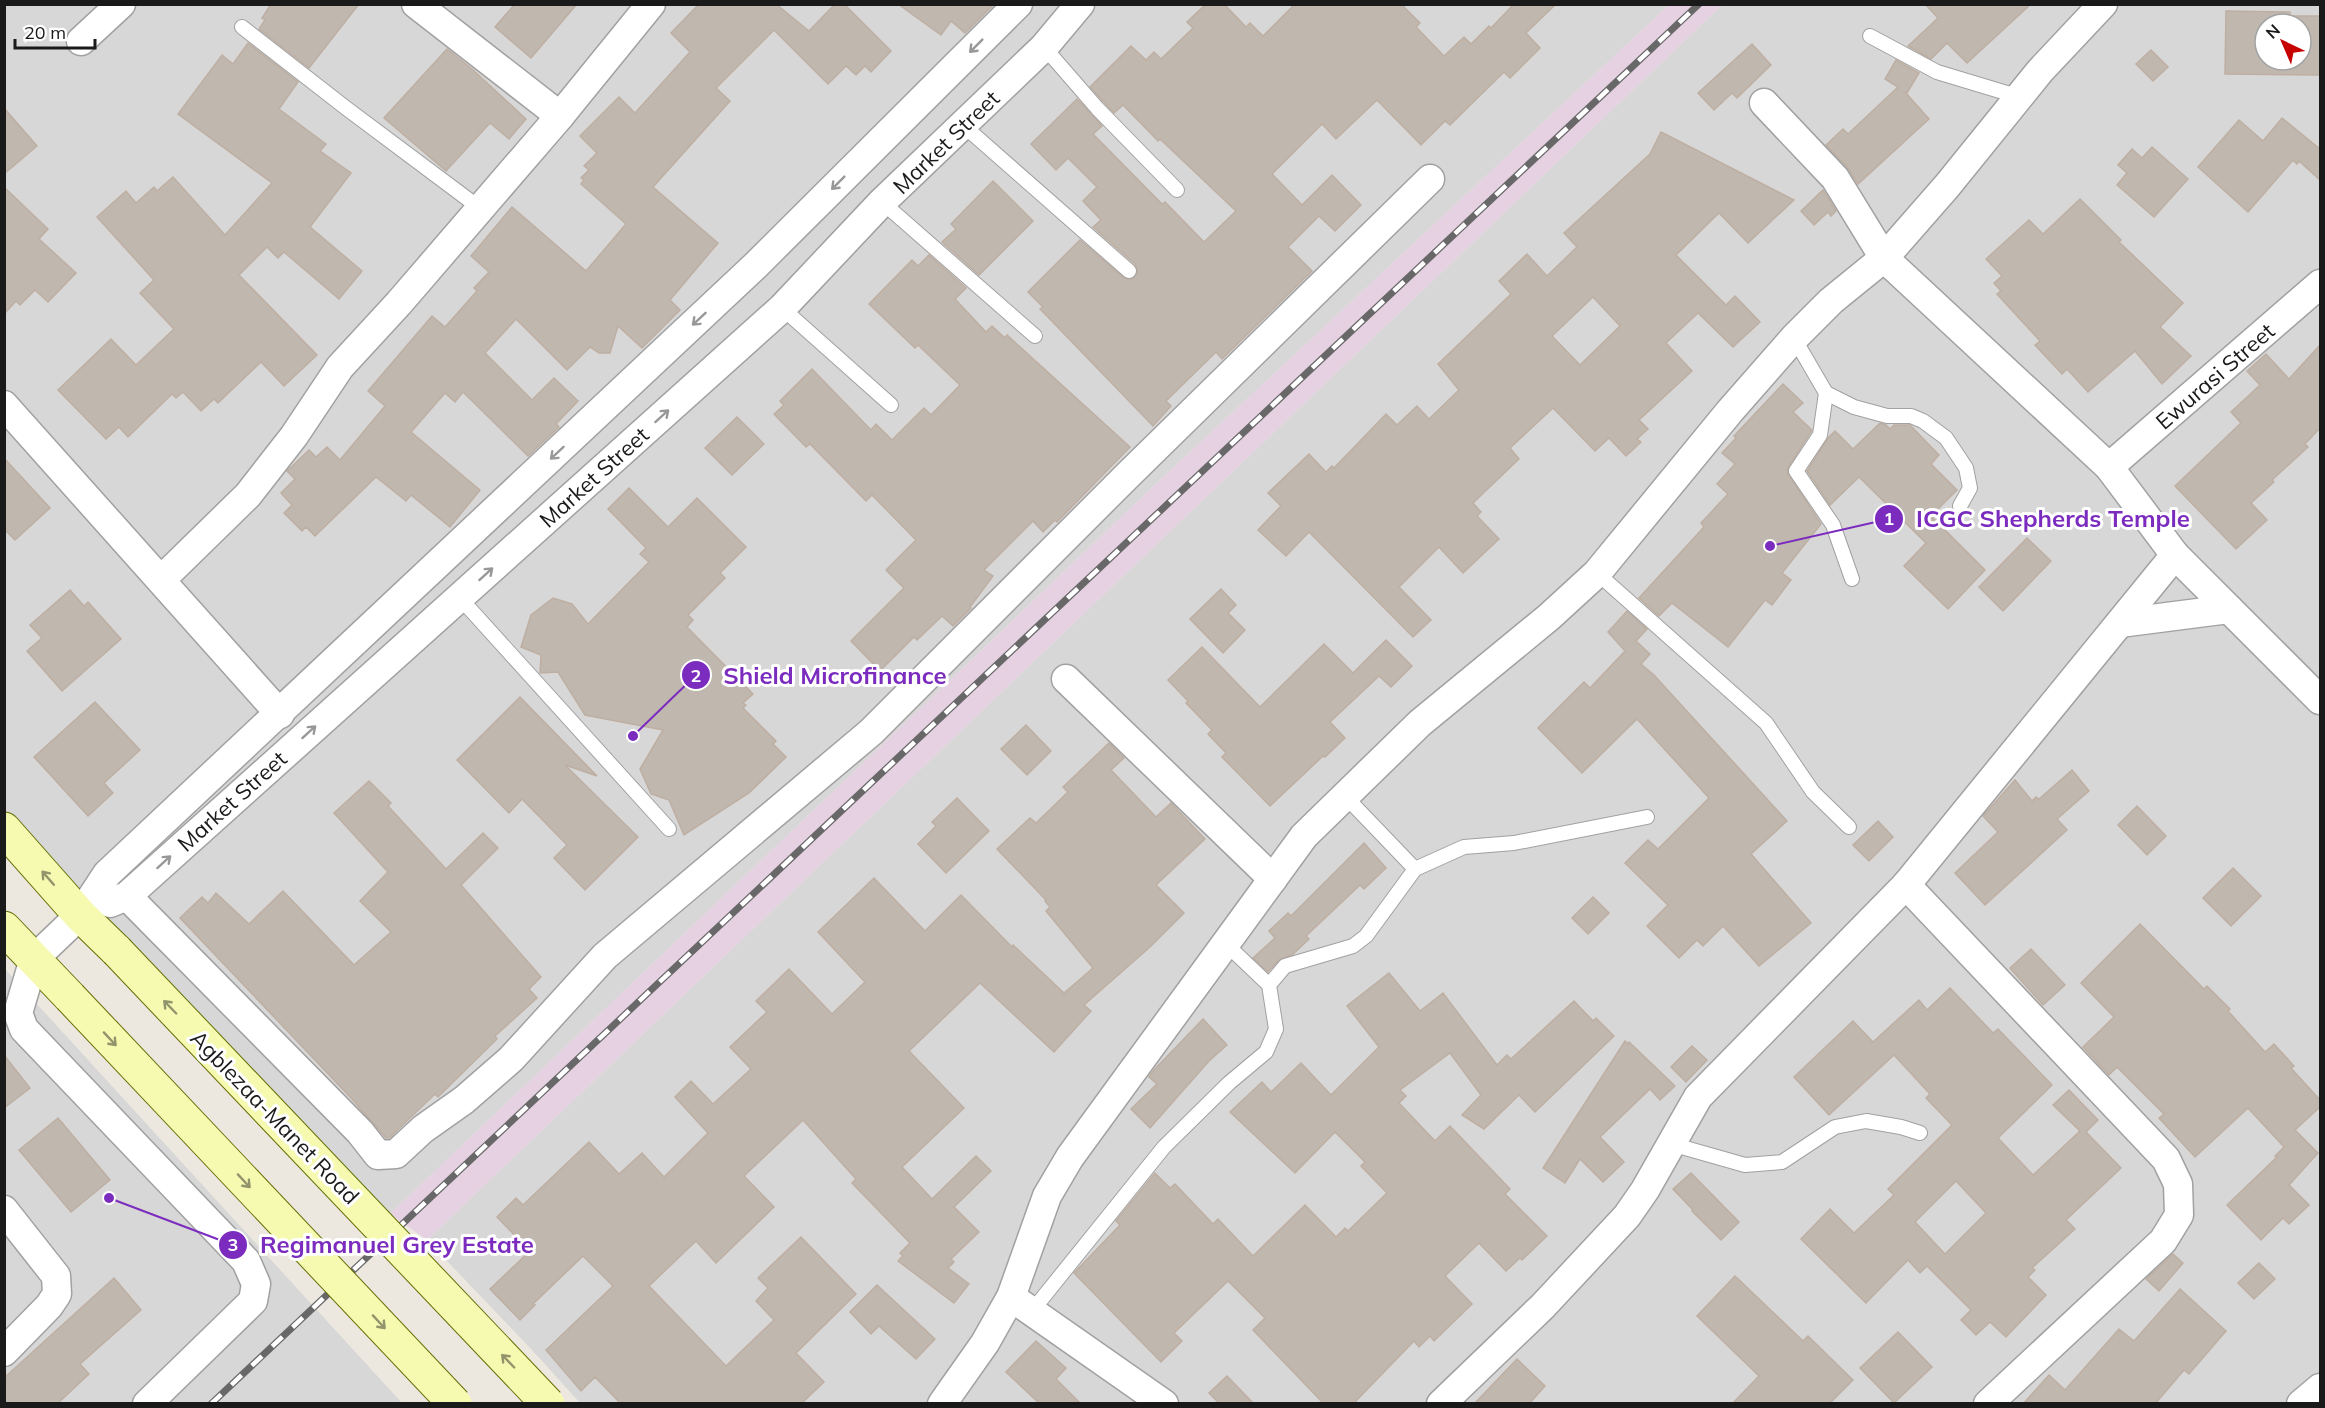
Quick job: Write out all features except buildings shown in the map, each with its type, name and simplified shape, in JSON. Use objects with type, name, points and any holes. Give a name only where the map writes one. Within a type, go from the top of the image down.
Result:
[{"type":"main road","name":"Agblezaa-Manet Road","points":[[4,829],[80,915],[117,951],[548,1404]]},
{"type":"main road","points":[[4,928],[455,1404]]},
{"type":"street","points":[[81,41],[121,4]]},
{"type":"street","points":[[416,4],[560,116]]},
{"type":"street","points":[[161,580],[248,495],[294,436],[340,367],[399,303],[560,116],[651,4]]},
{"type":"street","name":"Market Street","points":[[34,959],[80,915],[107,874],[755,266],[1018,4]]},
{"type":"street","name":"Market Street","points":[[80,915],[127,896],[782,308],[882,202],[1044,47],[1080,4]]},
{"type":"street","points":[[942,1404],[985,1343],[1022,1304],[1047,1196],[1070,1156],[1304,836],[1420,723],[1597,573],[1730,411],[1794,338],[1831,301],[1884,258],[1947,186],[2040,71],[2103,4]]},
{"type":"street","points":[[1764,103],[1835,178],[1884,258],[2109,467],[2175,555],[2320,700]]},
{"type":"street","points":[[127,896],[360,1132],[378,1155],[396,1154],[423,1129],[464,1100],[511,1059],[605,956],[871,732],[1128,475],[1430,179]]},
{"type":"street","name":"Ewurasi Street","points":[[2109,467],[2320,285]]},
{"type":"street","points":[[4,405],[280,714]]},
{"type":"street","points":[[1441,1404],[1543,1306],[1628,1216],[1698,1097],[1906,885],[2175,555]]},
{"type":"street","points":[[2120,622],[2229,609]]},
{"type":"street","points":[[1066,679],[1273,879]]},
{"type":"street","points":[[1906,885],[2166,1159],[2178,1184],[2179,1215],[2163,1241],[1988,1404]]},
{"type":"street","points":[[34,959],[18,1013],[24,1029],[246,1261],[256,1284],[253,1301],[147,1404]]},
{"type":"street","points":[[4,1210],[56,1276],[57,1294],[49,1306],[4,1352]]},
{"type":"street","points":[[1022,1304],[1164,1404]]},
{"type":"street","points":[[2301,1404],[2320,1388]]},
{"type":"lane","points":[[242,27],[480,209]]},
{"type":"lane","points":[[1870,36],[1937,72],[2020,97]]},
{"type":"lane","points":[[1044,47],[1097,108],[1177,190]]},
{"type":"lane","points":[[964,126],[1129,271]]},
{"type":"lane","points":[[882,202],[1035,336]]},
{"type":"lane","points":[[782,308],[891,405]]},
{"type":"lane","points":[[1794,338],[1826,393],[1854,407],[1887,416],[1911,416],[1923,421],[1946,438],[1966,468],[1970,488],[1960,506]]},
{"type":"lane","points":[[1826,393],[1820,435],[1796,471],[1833,525],[1852,579]]},
{"type":"lane","points":[[1597,573],[1766,723],[1813,792],[1849,826]]},
{"type":"lane","points":[[460,598],[669,830]]},
{"type":"lane","points":[[1344,795],[1415,869]]},
{"type":"lane","points":[[1269,985],[1286,966],[1353,946],[1366,936],[1415,869],[1464,847],[1514,843],[1647,817]]},
{"type":"lane","points":[[1022,1304],[1164,1147],[1229,1083],[1266,1052],[1276,1029],[1269,985],[1226,944]]},
{"type":"lane","points":[[1671,1144],[1745,1165],[1782,1162],[1836,1126],[1866,1121],[1920,1133]]},
{"type":"shaded area","points":[[5,5],[1669,5],[1159,481],[390,1214],[28,842],[5,812]]},
{"type":"shaded area","points":[[1669,5],[1722,5],[427,1240],[390,1214],[1159,481]]},
{"type":"shaded area","points":[[1722,5],[2320,5],[2320,1403],[580,1403],[427,1240]]},
{"type":"shaded area","points":[[4,968],[175,1155],[402,1403],[5,1403]]},
{"type":"railway","points":[[211,1404],[1699,4]]},
{"type":"place","name":"ICGC Shepherds Temple","points":[[1770,546]]},
{"type":"place","name":"Shield Microfinance","points":[[633,736]]},
{"type":"place","name":"Regimanuel Grey Estate","points":[[109,1198]]}]
